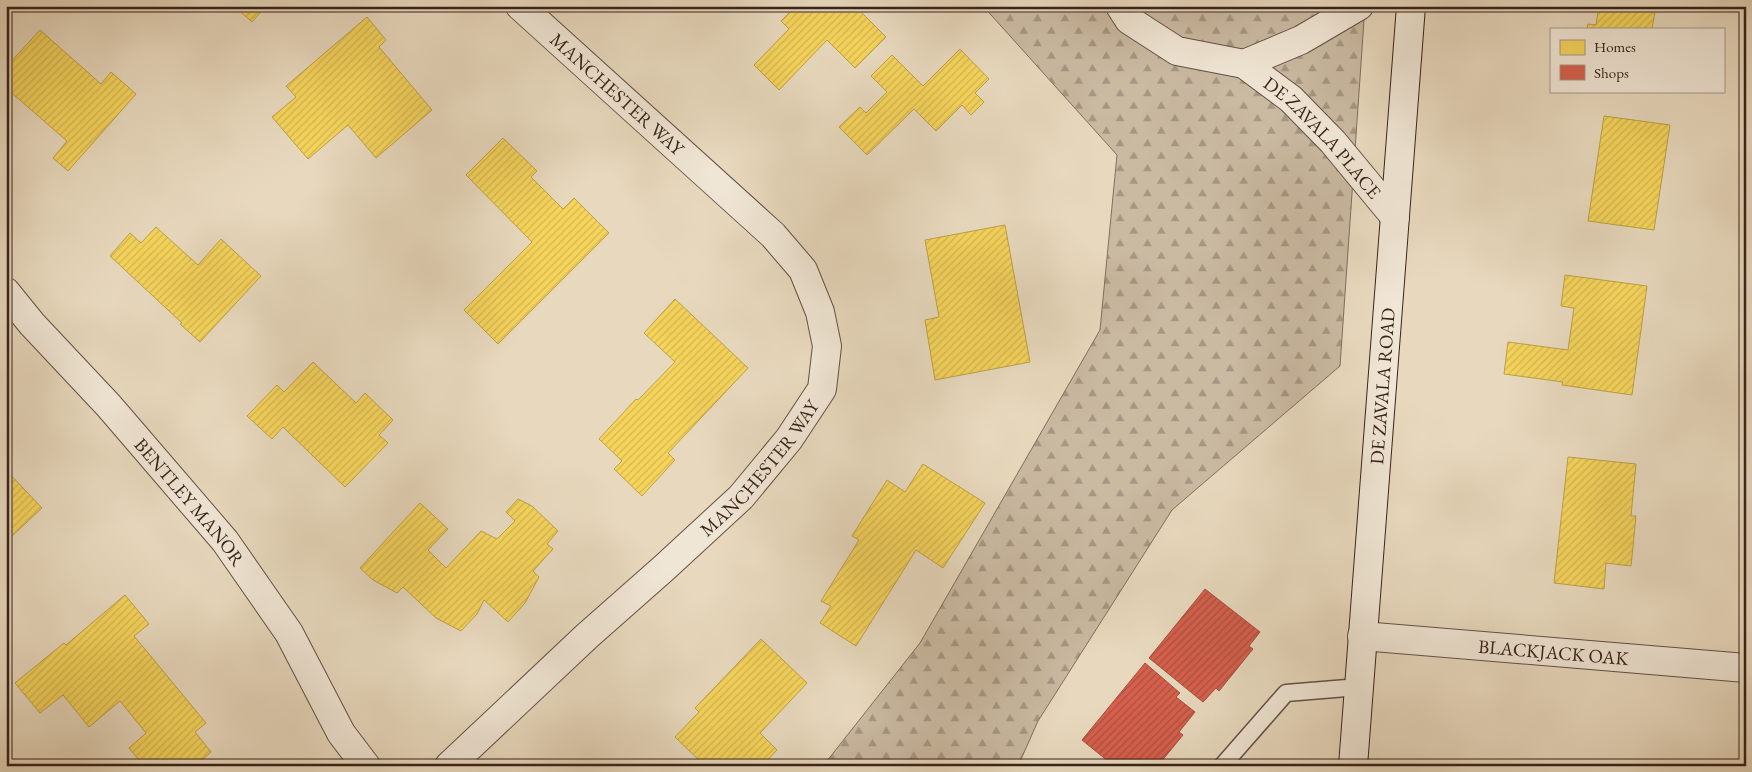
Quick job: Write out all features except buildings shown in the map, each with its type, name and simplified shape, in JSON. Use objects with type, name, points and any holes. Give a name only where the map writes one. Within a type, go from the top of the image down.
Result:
[{"type":"street","name":"MANCHESTER WAY","points":[[449,766],[586,636],[664,568],[741,496],[790,439],[822,389],[827,346],[820,312],[803,270],[773,235],[520,6]]},
{"type":"street","name":"DE ZAVALA PLACE","points":[[1120,6],[1129,20],[1177,51],[1244,64],[1291,99],[1333,142],[1395,217]]},
{"type":"street","name":"DE ZAVALA PLACE","points":[[1244,64],[1301,40],[1359,6]]},
{"type":"street","name":"DE ZAVALA ROAD","points":[[1353,766],[1411,6]]},
{"type":"street","name":"BENTLEY MANOR","points":[[6,292],[32,324],[109,406],[224,541],[289,633],[341,733],[366,766]]},
{"type":"street","name":"BLACKJACK OAK","points":[[1362,636],[1746,668]]},
{"type":"street","name":"BENTLEY MANOR","points":[[341,733],[343,766]]},
{"type":"lane","points":[[1222,766],[1286,693],[1359,687]]},
{"type":"green space","points":[[983,6],[1365,6],[1340,366],[1172,510],[1038,721],[1018,766],[823,766],[920,643],[1100,330],[1117,155]]}]
